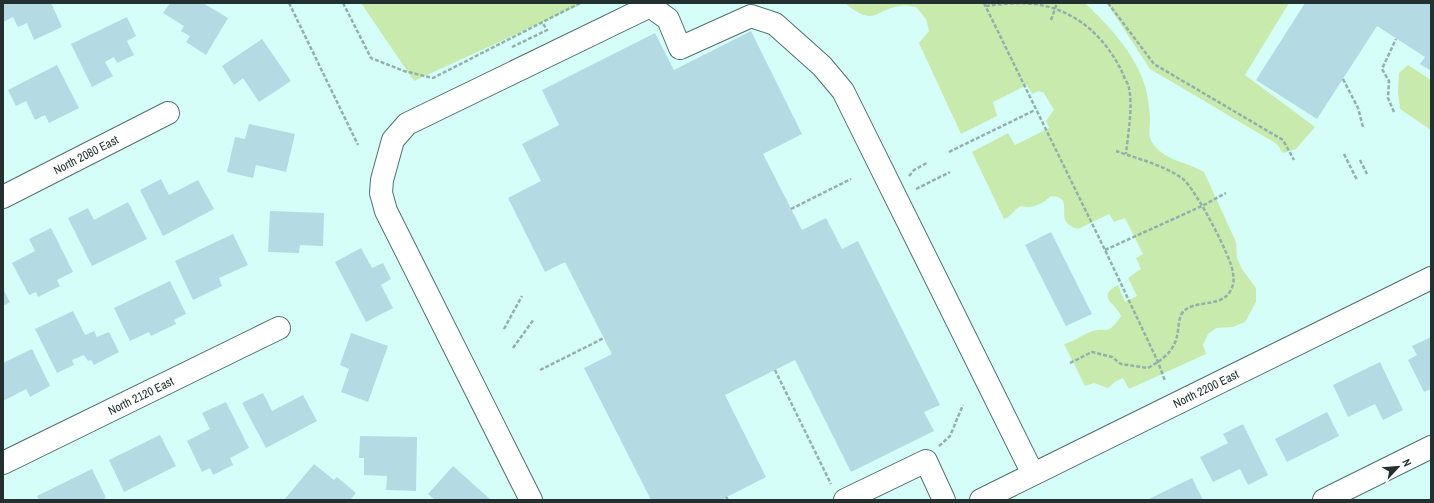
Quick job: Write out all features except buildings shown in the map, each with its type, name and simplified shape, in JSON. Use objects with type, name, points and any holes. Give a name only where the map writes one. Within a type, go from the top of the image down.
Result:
[{"type":"street","points":[[531,500],[386,211],[381,193],[382,180],[393,140],[407,124],[650,6],[668,19],[680,48],[751,16],[775,24],[822,66],[844,91],[1033,474]]},
{"type":"street","name":"North 2080 East","points":[[3,197],[168,113]]},
{"type":"street","name":"North 2200 East","points":[[981,500],[1431,278]]},
{"type":"street","name":"North 2120 East","points":[[3,463],[279,328]]},
{"type":"street","points":[[1324,500],[1431,447]]},
{"type":"street","points":[[839,493],[926,462],[944,500]]},
{"type":"path","points":[[289,3],[358,145]]},
{"type":"path","points":[[343,3],[371,58],[404,71],[433,78],[580,3]]},
{"type":"path","points":[[1126,154],[1130,121],[1129,88],[1114,55],[1097,34],[1074,17],[1034,4],[1010,3],[985,5],[1035,110],[1106,250],[1158,362],[1165,381]]},
{"type":"path","points":[[1051,20],[1057,3]]},
{"type":"path","points":[[1108,3],[1154,64],[1283,140],[1294,160]]},
{"type":"path","points":[[1394,112],[1388,98],[1389,81],[1382,69],[1396,39]]},
{"type":"path","points":[[1343,79],[1358,108],[1363,127]]},
{"type":"path","points":[[949,152],[1035,110]]},
{"type":"path","points":[[1070,363],[1092,352],[1112,357],[1121,364],[1148,368],[1171,352],[1177,340],[1181,314],[1189,307],[1217,302],[1228,294],[1234,284],[1230,262],[1193,190],[1176,174],[1116,151]]},
{"type":"path","points":[[1344,154],[1357,180]]},
{"type":"path","points":[[1360,160],[1367,174]]},
{"type":"path","points":[[907,178],[914,170],[927,163]]},
{"type":"path","points":[[897,199],[950,172]]},
{"type":"path","points":[[791,209],[851,179]]},
{"type":"path","points":[[1106,250],[1202,206],[1226,193]]},
{"type":"path","points":[[504,329],[522,296]]},
{"type":"path","points":[[513,348],[534,319]]},
{"type":"path","points":[[540,370],[604,338]]},
{"type":"path","points":[[775,370],[839,493]]},
{"type":"path","points":[[936,449],[950,436],[962,405]]},
{"type":"green space","points":[[361,3],[584,3],[414,81]]},
{"type":"green space","points":[[845,3],[1085,3],[1121,42],[1136,64],[1142,76],[1147,92],[1150,116],[1149,134],[1154,145],[1164,155],[1204,172],[1236,242],[1237,258],[1242,269],[1256,288],[1256,302],[1245,322],[1233,327],[1216,328],[1208,334],[1203,345],[1206,354],[1129,389],[1123,378],[1108,388],[1094,383],[1085,386],[1064,344],[1096,330],[1109,329],[1116,323],[1121,316],[1109,300],[1108,293],[1111,289],[1118,285],[1125,302],[1137,296],[1128,278],[1141,269],[1136,258],[1143,254],[1125,218],[1114,222],[1109,214],[1078,229],[1068,224],[1064,218],[1063,200],[1058,197],[1051,196],[1038,205],[1030,207],[1021,206],[1004,219],[972,152],[1008,133],[1015,145],[1049,128],[1046,121],[1054,110],[1044,93],[1039,91],[1032,94],[1027,85],[993,102],[997,116],[961,134],[919,43],[929,31],[926,19],[916,7],[900,6],[868,16],[862,15]]},
{"type":"green space","points":[[1107,3],[1289,3],[1245,75],[1315,127],[1296,149],[1283,153],[1277,144],[1150,69]]},
{"type":"green space","points":[[1408,65],[1431,80],[1431,130],[1400,109],[1398,93],[1399,73]]}]
